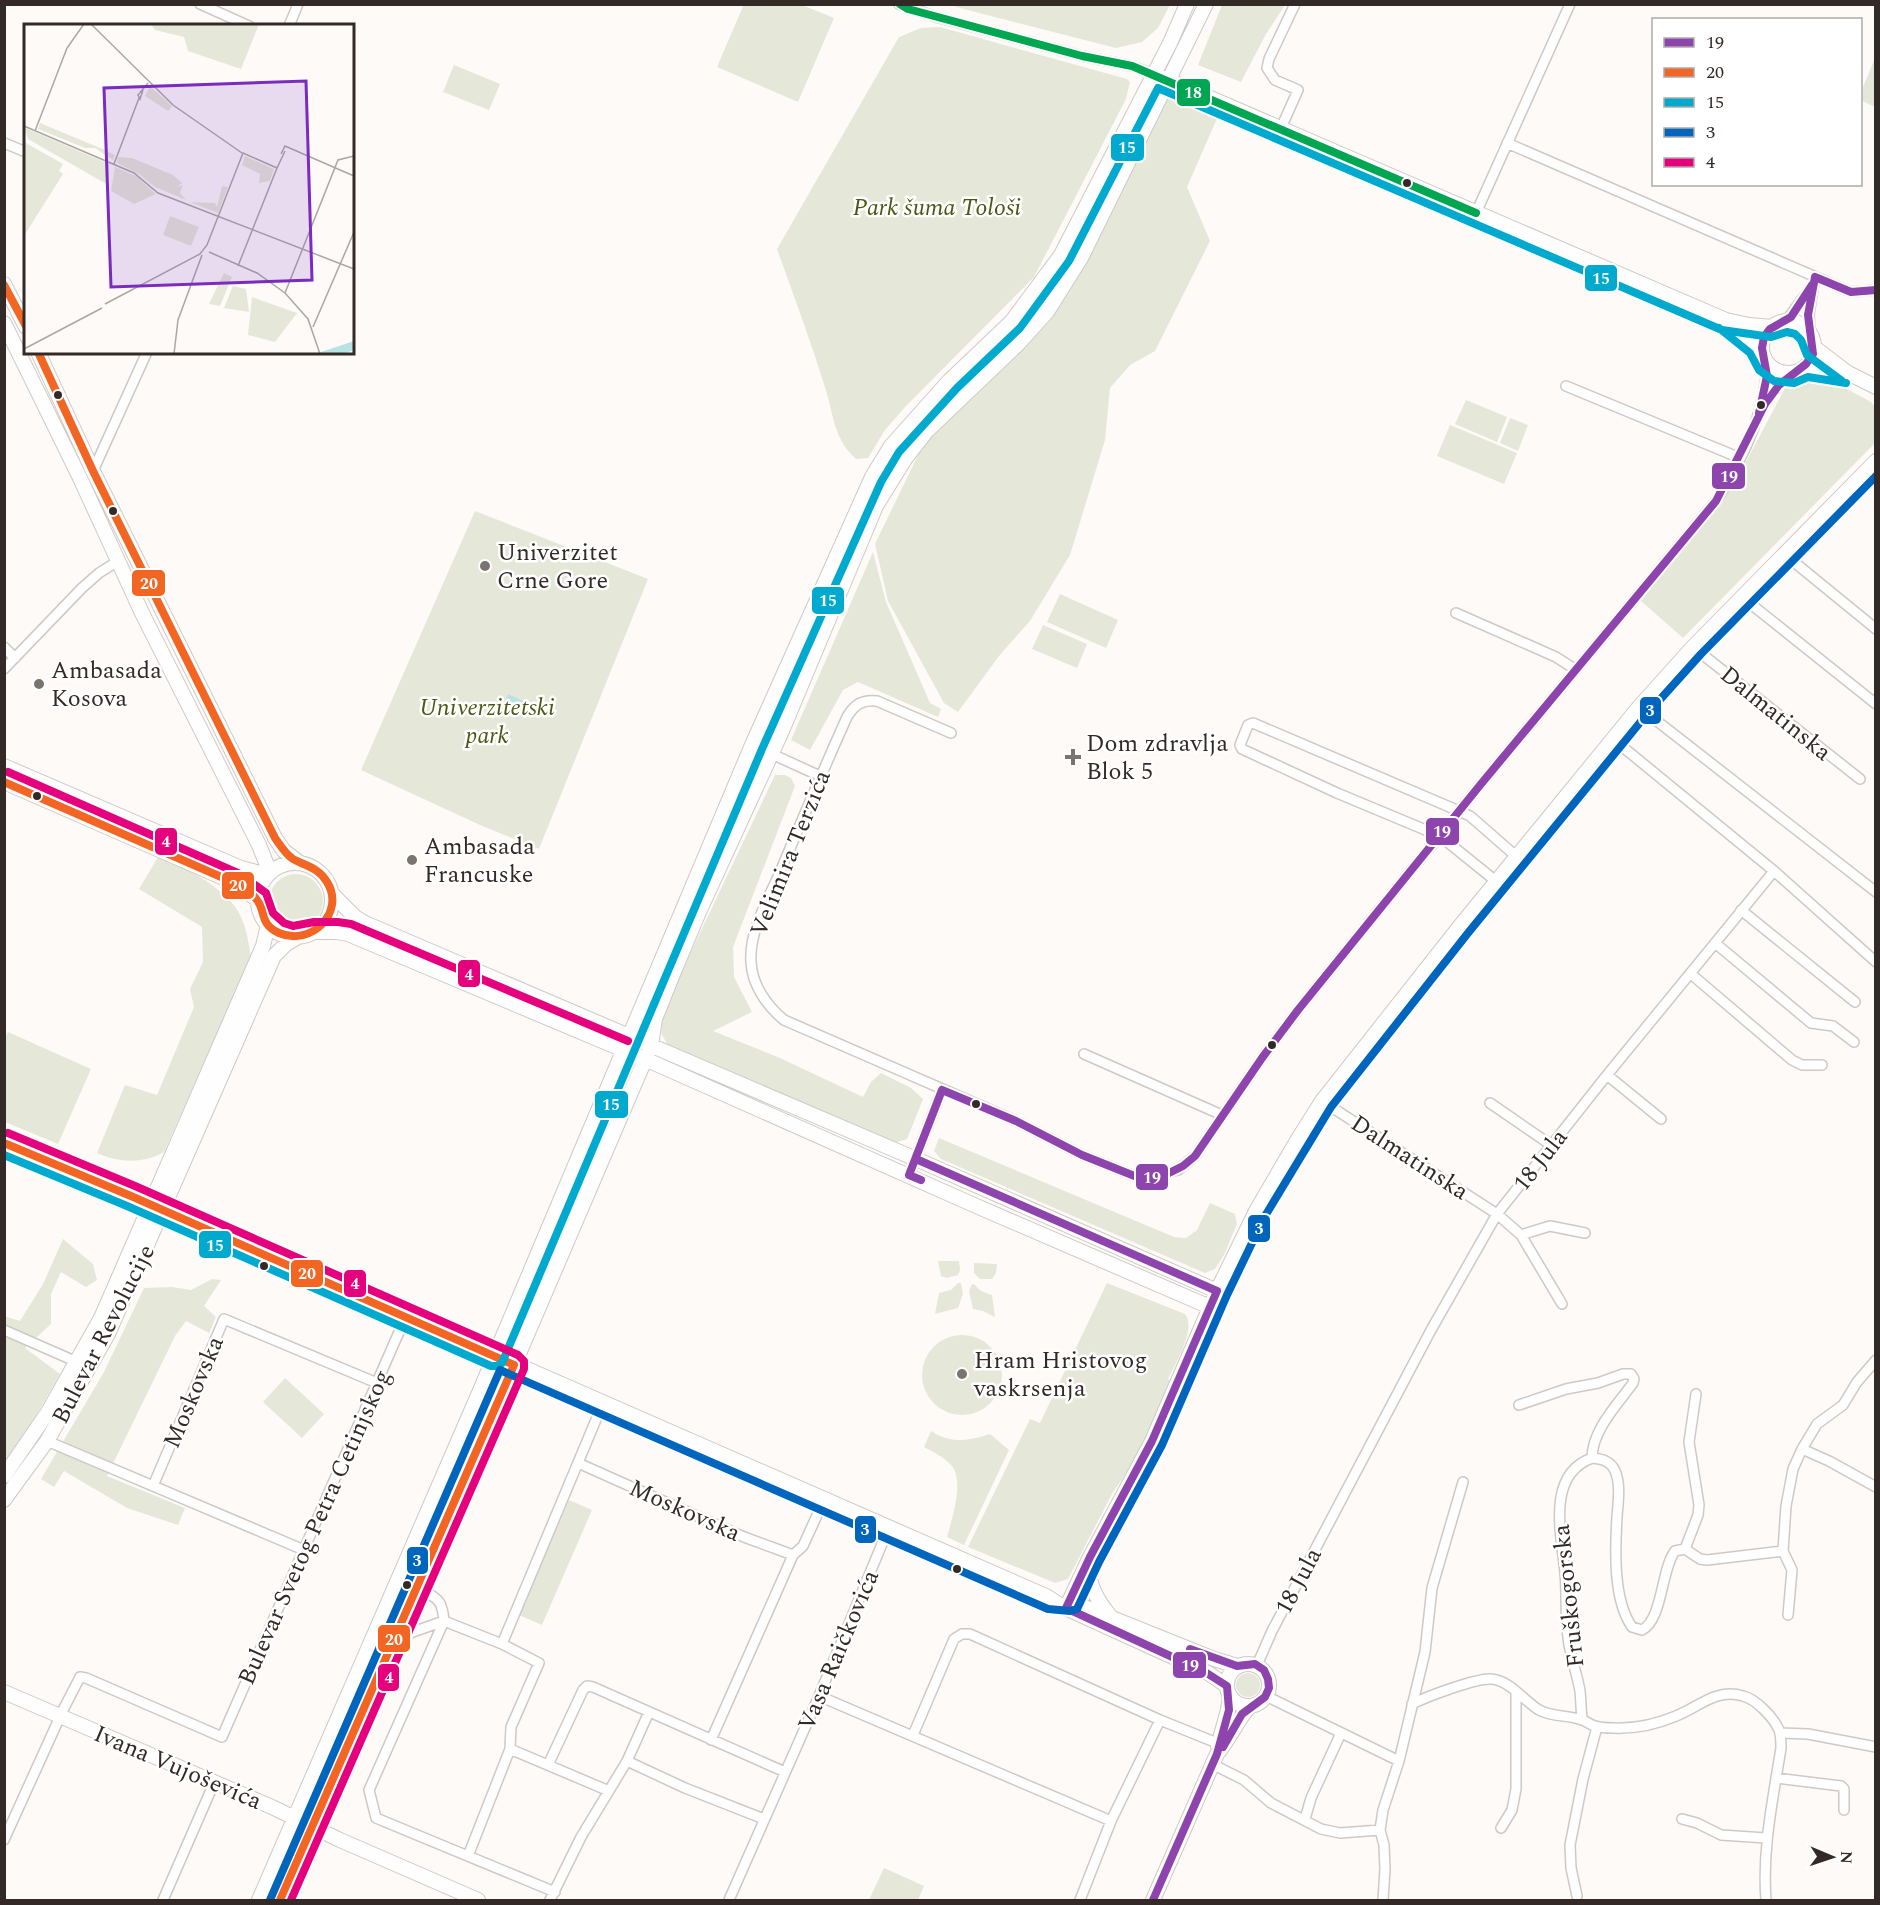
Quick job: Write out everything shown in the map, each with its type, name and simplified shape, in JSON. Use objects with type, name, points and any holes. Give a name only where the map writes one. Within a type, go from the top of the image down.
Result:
[{"type":"main road","points":[[259,1900],[495,1356],[752,745],[872,477],[891,446],[949,381],[1012,321],[1061,255],[1187,4]]},
{"type":"main road","points":[[280,1900],[393,1639],[418,1587],[648,1052],[656,1016],[675,969],[771,753],[876,506],[887,484],[926,432],[1018,344],[1047,312],[1081,258],[1206,4]]},
{"type":"main road","points":[[1153,74],[1726,320],[1772,327],[1786,321],[1800,324],[1812,340],[1848,373],[1875,387]]},
{"type":"main road","points":[[4,284],[24,323]]},
{"type":"main road","points":[[1726,320],[1752,340],[1778,371],[1793,373],[1806,366],[1810,360],[1812,340]]},
{"type":"main road","points":[[4,323],[76,469],[142,613],[259,845],[268,874]]},
{"type":"main road","points":[[1765,357],[1764,338],[1772,327]]},
{"type":"main road","points":[[39,354],[93,471],[275,838],[284,851],[300,863],[313,867],[323,875],[332,894],[355,917],[630,1037],[648,1052],[909,1175],[1210,1307]]},
{"type":"main road","points":[[1806,366],[1848,373]]},
{"type":"main road","name":"Dalmatinska","points":[[1068,1604],[1090,1557],[1152,1441],[1217,1291],[1257,1211],[1298,1138],[1322,1101],[1639,707],[1783,554],[1874,467]]},
{"type":"main road","points":[[4,765],[240,868],[268,874]]},
{"type":"main road","points":[[4,782],[235,883],[258,900]]},
{"type":"main road","points":[[300,863],[284,864],[268,874],[262,883],[258,900],[263,918],[279,933],[298,937],[314,932],[348,934],[624,1051],[648,1052],[916,1159],[1217,1291]]},
{"type":"main road","points":[[314,932],[321,926],[330,911],[332,894]]},
{"type":"main road","name":"Bulevar Revolucije","points":[[4,1476],[48,1412],[101,1318],[264,944],[268,925]]},
{"type":"main road","name":"Bulevar Revolucije","points":[[4,1500],[47,1441],[108,1334],[274,956],[286,944],[298,937]]},
{"type":"main road","points":[[150,1204],[1052,1599],[1110,1617],[1214,1659],[1238,1666]]},
{"type":"main road","points":[[1090,1557],[1089,1577],[1093,1590],[1110,1617]]},
{"type":"main road","points":[[1068,1604],[1208,1673],[1228,1691],[1238,1704],[1250,1706],[1266,1696],[1269,1684],[1266,1673],[1257,1665],[1244,1664],[1229,1674],[1228,1691],[1225,1722],[1218,1752]]},
{"type":"main road","name":"Ivana Vujoševića","points":[[4,1692],[296,1818],[478,1900]]},
{"type":"main road","points":[[1153,1900],[1218,1752],[1250,1706]]},
{"type":"street","points":[[201,4],[245,24]]},
{"type":"street","points":[[290,24],[298,4]]},
{"type":"street","points":[[1281,128],[1298,90],[1275,80],[1267,68],[1295,4]]},
{"type":"street","points":[[1476,213],[1569,4]]},
{"type":"street","points":[[906,6],[1082,56],[1132,66],[1153,74]]},
{"type":"street","points":[[4,143],[24,151]]},
{"type":"street","points":[[1507,143],[1813,281],[1851,292],[1875,290]]},
{"type":"street","points":[[1786,321],[1813,281]]},
{"type":"street","points":[[1812,340],[1809,314],[1813,281]]},
{"type":"street","points":[[93,471],[146,354]]},
{"type":"street","points":[[1084,1054],[1222,1114],[1298,1010],[1459,811],[1706,515],[1725,487],[1758,415],[1766,386],[1765,357]]},
{"type":"street","points":[[1758,415],[1774,389],[1793,373]]},
{"type":"street","points":[[1566,386],[1740,458]]},
{"type":"street","points":[[1783,554],[1875,629]]},
{"type":"street","points":[[4,669],[82,588],[99,573],[118,561]]},
{"type":"street","points":[[1742,597],[1875,704]]},
{"type":"street","points":[[1456,613],[1556,657],[1576,670]]},
{"type":"street","points":[[4,647],[15,658]]},
{"type":"street","name":"Dalmatinska","points":[[1693,647],[1860,779]]},
{"type":"street","name":"Velimira Terzića","points":[[951,733],[877,701],[866,701],[854,706],[820,776],[753,936],[751,963],[753,977],[772,1010],[784,1020],[1016,1121],[1092,1159],[1137,1177],[1154,1176],[1178,1170],[1187,1164],[1195,1156],[1222,1114]]},
{"type":"street","points":[[1639,707],[1875,892]]},
{"type":"street","points":[[1497,882],[1440,836],[1337,793],[1242,749],[1240,745],[1248,725],[1253,723],[1470,816],[1517,857]]},
{"type":"street","points":[[1613,739],[1774,872],[1875,962]]},
{"type":"street","points":[[752,745],[820,776]]},
{"type":"street","name":"18 Jula","points":[[1257,1665],[1278,1620],[1405,1378],[1497,1214],[1607,1075],[1774,872]]},
{"type":"street","points":[[1741,910],[1855,1002]]},
{"type":"street","points":[[1715,942],[1810,1023],[1833,1026],[1854,1042]]},
{"type":"street","points":[[1690,974],[1792,1060],[1802,1065],[1822,1065]]},
{"type":"street","points":[[1607,1075],[1661,1119]]},
{"type":"street","points":[[909,1175],[942,1090]]},
{"type":"street","name":"Dalmatinska","points":[[1322,1101],[1497,1214],[1521,1235],[1562,1304]]},
{"type":"street","points":[[1490,1103],[1551,1145]]},
{"type":"street","points":[[4,1143],[150,1204]]},
{"type":"street","points":[[1521,1235],[1550,1226],[1585,1233]]},
{"type":"street","name":"Bulevar Svetog Petra Cetinjskog","points":[[222,1737],[406,1316]]},
{"type":"street","name":"Moskovska","points":[[153,1486],[224,1319],[377,1383]]},
{"type":"street","points":[[4,1330],[77,1362]]},
{"type":"street","points":[[1788,1615],[1792,1570],[1783,1551],[1786,1506],[1793,1469],[1817,1424],[1843,1405],[1857,1382],[1875,1360]]},
{"type":"street","points":[[1519,1405],[1566,1389],[1598,1383],[1623,1374],[1631,1374],[1634,1379],[1598,1434],[1592,1450],[1592,1458],[1606,1461],[1616,1471],[1618,1498],[1615,1552],[1623,1607],[1632,1628],[1642,1630],[1648,1626],[1675,1551],[1685,1549],[1695,1557],[1707,1560],[1783,1551]]},
{"type":"street","points":[[1685,1549],[1698,1515],[1699,1505],[1689,1442],[1696,1394]]},
{"type":"street","points":[[502,1644],[603,1402]]},
{"type":"street","points":[[47,1441],[304,1550]]},
{"type":"street","points":[[1802,1449],[1829,1461],[1875,1487]]},
{"type":"street","name":"Fruškogorska","points":[[1582,1719],[1580,1690],[1567,1635],[1565,1573],[1559,1516],[1563,1491],[1569,1478],[1577,1466],[1592,1458]]},
{"type":"street","name":"Moskovska","points":[[578,1463],[744,1537],[793,1555]]},
{"type":"street","points":[[1383,1900],[1386,1857],[1380,1830],[1383,1809],[1399,1761],[1413,1704],[1427,1640],[1432,1588],[1463,1482]]},
{"type":"street","points":[[711,1740],[793,1555],[803,1546],[824,1500]]},
{"type":"street","name":"Vasa Raičkovića","points":[[729,1900],[819,1696],[889,1527]]},
{"type":"street","points":[[418,1587],[440,1601],[444,1621],[369,1790],[376,1818],[468,1856],[552,1896],[581,1838],[627,1761],[649,1712]]},
{"type":"street","points":[[393,1639],[444,1621],[502,1644],[539,1662],[511,1727],[510,1749],[468,1856]]},
{"type":"street","points":[[914,1735],[954,1639],[963,1634],[970,1634],[1160,1720],[1218,1752],[1270,1803],[1321,1829],[1340,1833],[1380,1830]]},
{"type":"street","name":"Ivana Vujoševića","points":[[4,1840],[61,1716],[79,1679],[83,1677],[222,1737]]},
{"type":"street","points":[[1413,1704],[1427,1697],[1492,1679],[1502,1682],[1542,1712],[1582,1719],[1597,1727],[1636,1727],[1677,1716],[1719,1695],[1746,1696],[1759,1705],[1779,1728],[1780,1733],[1781,1748],[1766,1838],[1764,1869],[1766,1900]]},
{"type":"street","points":[[548,1765],[583,1690],[587,1686],[785,1772]]},
{"type":"street","points":[[1501,1828],[1512,1810],[1516,1789],[1516,1692]]},
{"type":"street","points":[[819,1696],[1111,1821]]},
{"type":"street","points":[[1266,1696],[1399,1761]]},
{"type":"street","points":[[1080,1900],[1111,1821],[1160,1720]]},
{"type":"street","points":[[1577,1896],[1571,1868],[1570,1845],[1582,1779],[1597,1727]]},
{"type":"street","points":[[1305,1819],[1311,1798],[1341,1733]]},
{"type":"street","points":[[1780,1733],[1808,1734],[1875,1747]]},
{"type":"street","points":[[510,1749],[609,1791]]},
{"type":"street","points":[[627,1761],[692,1791],[765,1819]]},
{"type":"street","points":[[1776,1778],[1841,1786],[1844,1789],[1844,1810]]},
{"type":"street","points":[[163,1900],[214,1784]]},
{"type":"street","points":[[1682,1819],[1697,1823],[1721,1835],[1766,1838]]},
{"type":"green space","points":[[744,4],[802,5],[834,18],[798,102],[717,67]]},
{"type":"green space","points":[[954,5],[1170,5],[1158,28],[1142,42],[1116,48]]},
{"type":"green space","points":[[1222,5],[1285,5],[1266,34],[1241,82],[1198,65]]},
{"type":"green space","name":"Park šuma Tološi","points":[[940,27],[1127,79],[1130,82],[1126,99],[1034,277],[906,406],[885,430],[868,458],[856,459],[848,451],[838,433],[819,367],[777,249],[899,37],[921,28]]},
{"type":"green space","points":[[1875,58],[1875,107],[1862,101],[1862,90]]},
{"type":"green space","points":[[454,65],[500,84],[489,110],[443,92]]},
{"type":"green space","name":"Park šuma Tološi","points":[[1184,97],[1219,114],[1187,187],[1210,241],[1155,351],[1130,365],[1110,388],[1105,440],[1070,555],[1030,621],[999,656],[958,712],[944,703],[888,601],[875,544],[922,447],[1055,307],[1163,100]]},
{"type":"green space","points":[[1817,373],[1871,402],[1875,407],[1875,443],[1683,638],[1641,601],[1737,479],[1785,388],[1801,384]]},
{"type":"green space","points":[[1466,400],[1507,417],[1497,442],[1455,424]]},
{"type":"green space","points":[[1510,418],[1528,425],[1518,451],[1500,443]]},
{"type":"green space","points":[[1450,425],[1517,453],[1504,484],[1437,456]]},
{"type":"green space","name":"Univerzitetski park","points":[[475,511],[648,579],[539,849],[480,825],[361,770]]},
{"type":"green space","points":[[873,552],[886,602],[930,703],[941,709],[938,717],[858,682],[843,690],[810,750],[791,740]]},
{"type":"green space","points":[[1060,594],[1118,620],[1106,648],[1047,622]]},
{"type":"green space","points":[[1043,625],[1087,644],[1077,668],[1032,649]]},
{"type":"green space","points":[[775,775],[785,775],[791,778],[795,786],[733,947],[734,977],[752,1012],[713,1031],[780,1058],[863,1097],[871,1082],[881,1073],[911,1088],[923,1099],[907,1139],[894,1143],[669,1047],[662,1035],[660,1017]]},
{"type":"green space","points":[[161,852],[201,877],[230,900],[242,920],[251,957],[164,1152],[148,1159],[131,1161],[114,1159],[97,1153],[125,1085],[157,1095],[194,1007],[190,989],[203,962],[202,927],[139,889]]},
{"type":"green space","points":[[291,874],[301,874],[311,878],[319,886],[323,901],[319,916],[311,924],[301,928],[291,928],[281,924],[273,916],[269,906],[269,896],[273,886],[281,878]]},
{"type":"green space","points":[[8,1032],[91,1069],[58,1144],[5,1122],[4,1040]]},
{"type":"green space","points":[[939,1138],[1174,1237],[1186,1238],[1197,1230],[1210,1203],[1235,1214],[1237,1224],[1224,1255],[1215,1269],[1205,1273],[941,1159],[934,1151]]},
{"type":"green space","points":[[63,1239],[93,1264],[97,1280],[86,1287],[61,1272],[51,1294],[51,1324],[25,1348],[60,1374],[34,1419],[5,1462],[4,1316],[20,1321],[43,1284]]},
{"type":"green space","points":[[938,1261],[959,1261],[958,1275],[947,1278],[941,1276]]},
{"type":"green space","points":[[974,1263],[997,1264],[996,1273],[992,1279],[980,1279],[974,1273]]},
{"type":"green space","points":[[212,1279],[221,1280],[204,1306],[216,1317],[209,1333],[186,1321],[175,1336],[107,1476],[185,1508],[178,1525],[127,1508],[64,1471],[54,1487],[41,1479],[104,1372],[144,1288],[172,1287],[191,1290]]},
{"type":"green space","points":[[961,1283],[963,1294],[958,1308],[935,1314],[939,1293],[951,1290]]},
{"type":"green space","points":[[1107,1283],[1185,1314],[1188,1320],[1187,1337],[1168,1379],[1173,1382],[1156,1421],[1130,1468],[1113,1492],[1068,1579],[1055,1583],[968,1547],[1030,1419],[1040,1423]]},
{"type":"green space","points":[[972,1284],[992,1295],[995,1317],[973,1309],[969,1291]]},
{"type":"green space","points":[[962,1335],[977,1338],[990,1347],[999,1360],[1002,1375],[999,1390],[990,1403],[977,1412],[962,1415],[947,1412],[934,1403],[925,1390],[922,1375],[925,1360],[934,1347],[947,1338]]},
{"type":"green space","points":[[285,1378],[324,1414],[302,1438],[263,1402]]},
{"type":"green space","points":[[931,1431],[953,1440],[990,1434],[1009,1450],[964,1545],[947,1537],[956,1500],[957,1480],[948,1462],[924,1447]]},
{"type":"green space","points":[[569,1500],[592,1510],[542,1625],[519,1615]]},
{"type":"green space","points":[[1248,1673],[1256,1677],[1260,1685],[1256,1693],[1248,1697],[1240,1693],[1236,1685],[1240,1677]]},
{"type":"green space","points":[[884,1868],[924,1886],[918,1900],[869,1900]]},
{"type":"water","points":[[508,694],[525,702],[518,719],[501,712]]},
{"type":"transit line","name":"18","points":[[900,4],[908,9],[1082,56],[1132,66],[1476,213]]},
{"type":"transit line","name":"15","points":[[4,1155],[127,1206],[491,1366],[502,1363],[762,749],[881,482],[899,452],[957,388],[1020,328],[1069,261],[1158,88],[1722,330],[1771,337],[1787,332],[1795,334],[1801,340],[1807,355],[1842,381]]},
{"type":"transit line","name":"19","points":[[1815,277],[1851,292],[1876,290]]},
{"type":"transit line","name":"19","points":[[942,1090],[1016,1121],[1082,1155],[1137,1177],[1153,1177],[1169,1173],[1183,1166],[1195,1156],[1298,1010],[1481,784],[1716,501],[1765,404],[1779,385],[1806,364],[1813,354],[1808,315],[1815,277]]},
{"type":"transit line","name":"20","points":[[4,285],[24,322]]},
{"type":"transit line","name":"19","points":[[1759,413],[1767,376],[1762,348],[1764,337],[1770,329],[1791,317],[1812,285]]},
{"type":"transit line","name":"15","points":[[1719,328],[1750,353],[1759,370],[1774,381],[1794,383],[1808,377],[1846,383]]},
{"type":"transit line","name":"20","points":[[4,782],[235,883],[255,897],[268,926],[279,933],[291,936],[303,935],[313,931],[329,915],[332,893],[327,882],[316,870],[290,857],[275,838],[93,471],[39,354]]},
{"type":"transit line","name":"3","points":[[270,1900],[500,1370],[1048,1609],[1070,1611],[1077,1609],[1099,1562],[1162,1445],[1227,1295],[1265,1216],[1331,1107],[1468,933],[1647,714],[1701,654],[1876,476]]},
{"type":"transit line","name":"4","points":[[8,772],[240,874],[266,893],[273,913],[284,923],[293,926],[314,922],[351,924],[628,1041]]},
{"type":"transit line","name":"19","points":[[921,1180],[909,1175],[942,1090]]},
{"type":"transit line","name":"4","points":[[8,1133],[135,1186],[518,1355],[524,1361],[524,1369],[291,1900]]},
{"type":"transit line","name":"20","points":[[4,1143],[131,1196],[514,1365],[280,1900]]},
{"type":"transit line","name":"19","points":[[916,1159],[1217,1291],[1152,1441],[1090,1557],[1066,1608],[1205,1672],[1227,1686],[1229,1710],[1217,1754],[1153,1900]]},
{"type":"transit line","name":"19","points":[[1190,1649],[1237,1666],[1255,1664],[1264,1670],[1268,1679],[1269,1688],[1265,1697],[1242,1714],[1223,1747]]},
{"type":"place","name":"Univerzitet Crne Gore","points":[[485,566]]},
{"type":"place","name":"Ambasada Kosova","points":[[39,684]]},
{"type":"place","name":"Dom zdravlja Blok 5","points":[[1073,757]]},
{"type":"place","name":"Ambasada Francuske","points":[[412,860]]},
{"type":"place","name":"Hram Hristovog vaskrsenja","points":[[962,1374]]}]
